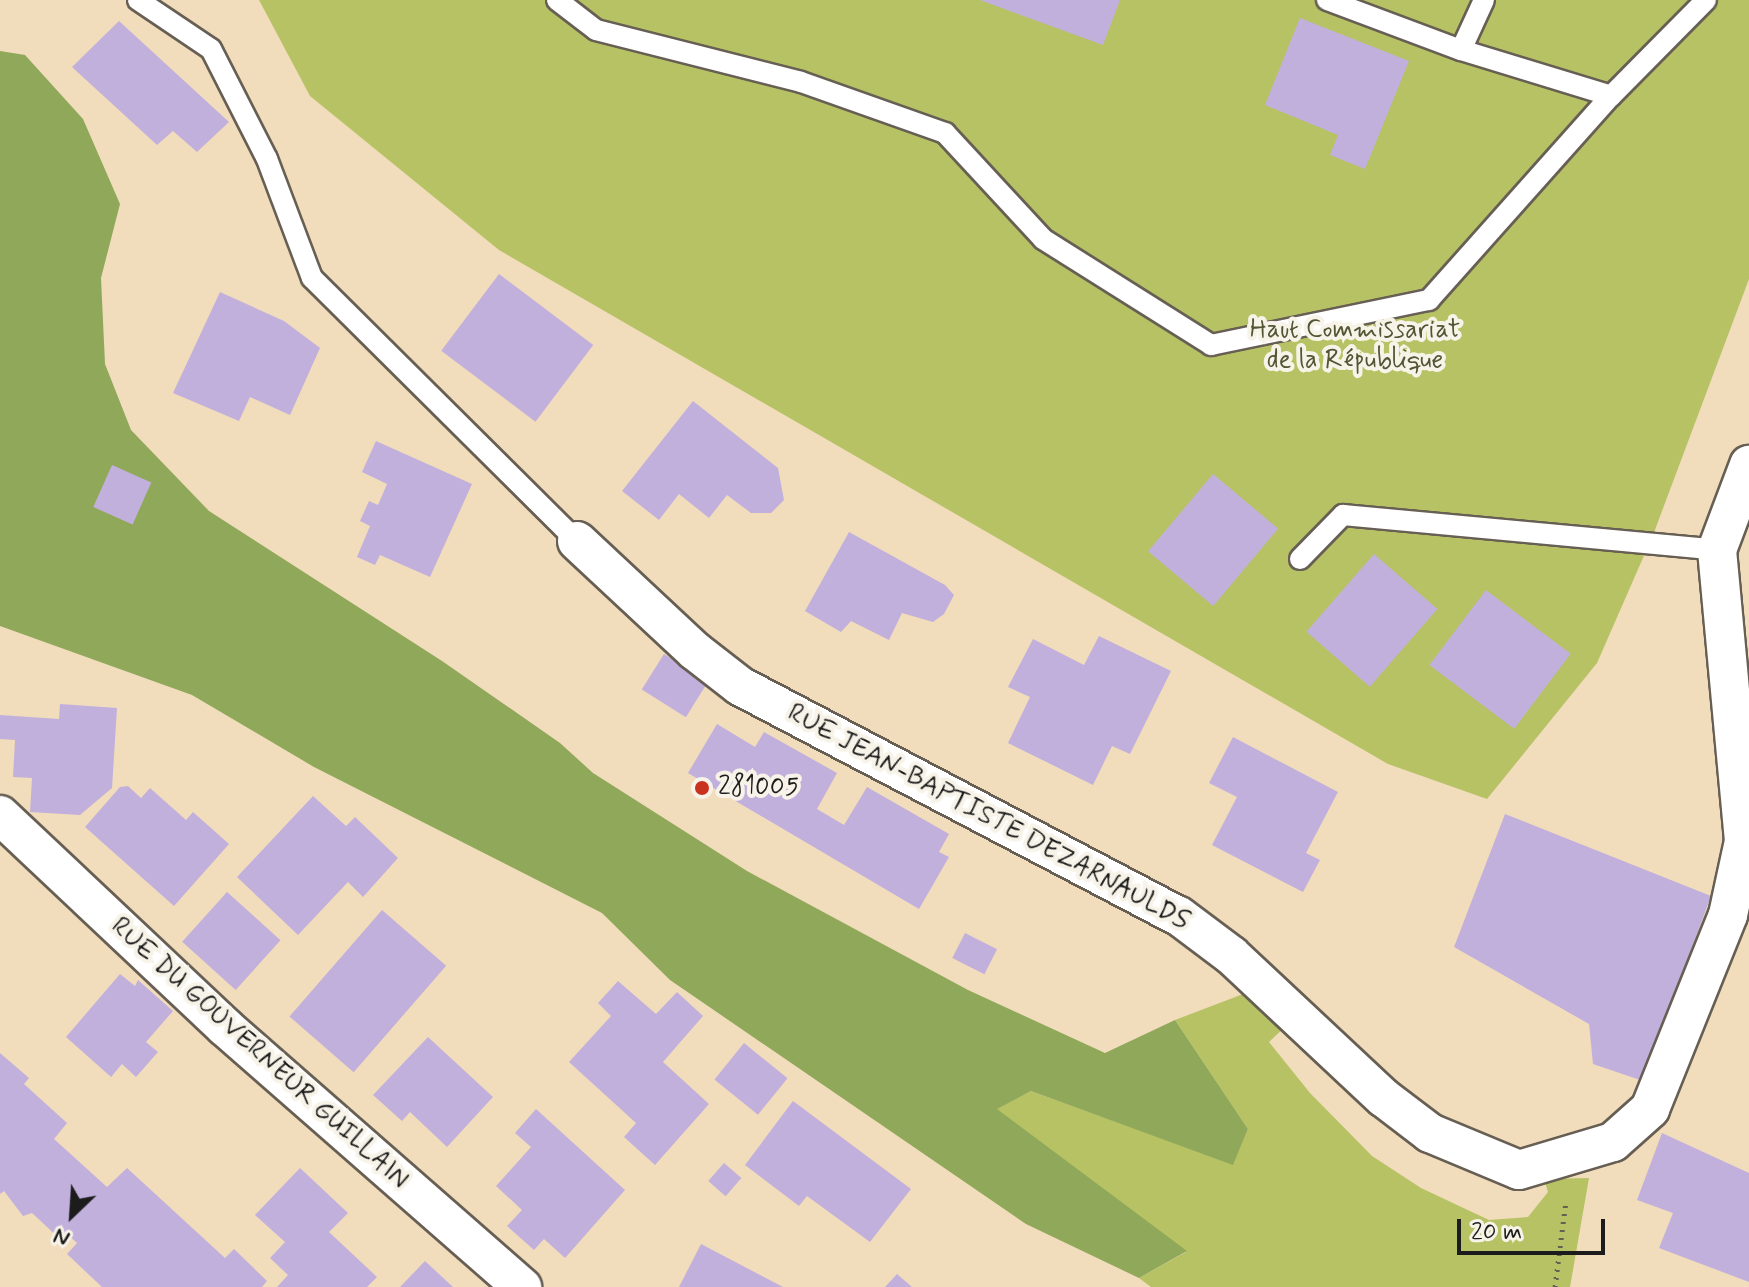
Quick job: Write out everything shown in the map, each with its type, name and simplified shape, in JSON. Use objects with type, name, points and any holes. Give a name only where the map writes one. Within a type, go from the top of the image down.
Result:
[{"type":"street","name":"RUE JEAN-BAPTISTE DEZARNAULDS","points":[[577,541],[740,686],[1190,924],[1231,955],[1384,1098],[1446,1143],[1519,1170],[1613,1142],[1650,1109],[1740,875],[1744,841],[1738,747],[1717,550],[1749,465]]},
{"type":"street","name":"RUE DU GOUVERNEUR GUILLAIN","points":[[0,815],[225,1027],[522,1287]]},
{"type":"lane","points":[[138,0],[211,49],[267,159],[312,278],[577,541]]},
{"type":"lane","points":[[557,0],[596,30],[801,82],[945,133],[1043,239],[1211,345],[1429,300],[1611,96],[1706,0]]},
{"type":"lane","points":[[1327,0],[1461,50],[1611,96]]},
{"type":"lane","points":[[1461,50],[1484,0]]},
{"type":"lane","points":[[1300,559],[1343,515],[1717,550]]},
{"type":"path","points":[[1555,1287],[1571,1156]]},
{"type":"green space","name":"Haut Commissariat de la République","points":[[259,0],[1749,0],[1749,279],[1653,535],[1597,663],[1487,799],[1388,764],[499,250],[310,96]]},
{"type":"green space","points":[[0,51],[25,55],[83,119],[120,204],[101,278],[105,364],[131,430],[209,511],[442,661],[560,743],[593,773],[747,871],[968,990],[1105,1053],[1175,1020],[1248,1129],[1233,1165],[1031,1091],[997,1109],[1187,1251],[1139,1278],[1026,1224],[670,980],[602,913],[314,767],[192,695],[0,626]]},
{"type":"green space","points":[[1251,991],[1287,1025],[1269,1042],[1310,1093],[1372,1156],[1421,1188],[1489,1220],[1528,1217],[1548,1192],[1544,1179],[1589,1178],[1570,1287],[1151,1287],[1139,1278],[1186,1252],[996,1109],[1031,1091],[1233,1164],[1248,1129],[1175,1020]]},
{"type":"building","points":[[980,0],[1120,0],[1103,45]]},
{"type":"building","points":[[1300,18],[1409,61],[1365,169],[1330,155],[1338,135],[1265,105]]},
{"type":"building","points":[[119,21],[229,122],[197,152],[173,131],[157,145],[72,67]]},
{"type":"building","points":[[499,274],[593,345],[535,422],[441,351]]},
{"type":"building","points":[[220,292],[284,321],[320,348],[290,415],[250,397],[239,421],[173,393]]},
{"type":"building","points":[[693,401],[778,468],[784,500],[771,513],[751,513],[727,495],[709,518],[679,494],[659,520],[622,491]]},
{"type":"building","points":[[376,441],[472,484],[430,577],[380,555],[375,565],[357,557],[370,526],[360,521],[369,501],[378,505],[387,484],[362,472]]},
{"type":"building","points":[[112,465],[151,482],[133,525],[93,507]]},
{"type":"building","points":[[1213,474],[1278,529],[1213,606],[1148,551]]},
{"type":"building","points":[[849,532],[945,585],[954,595],[944,614],[933,622],[902,613],[889,640],[851,621],[841,632],[805,611]]},
{"type":"building","points":[[1374,554],[1437,609],[1370,687],[1306,632]]},
{"type":"building","points":[[1486,590],[1571,654],[1514,729],[1429,665]]},
{"type":"building","points":[[1099,636],[1171,671],[1130,754],[1112,746],[1093,785],[1008,743],[1030,697],[1008,687],[1033,639],[1084,665]]},
{"type":"building","points":[[664,654],[708,682],[686,717],[642,690]]},
{"type":"building","points":[[60,704],[117,708],[112,788],[80,815],[30,812],[32,778],[13,777],[15,740],[0,739],[0,715],[59,719]]},
{"type":"building","points":[[717,724],[755,747],[764,732],[837,773],[817,809],[844,825],[867,787],[949,834],[939,852],[949,857],[919,909],[688,773]]},
{"type":"building","points":[[1233,737],[1338,792],[1306,853],[1320,860],[1303,892],[1212,845],[1237,797],[1209,783]]},
{"type":"building","points":[[128,786],[141,798],[150,788],[186,820],[193,812],[229,844],[174,906],[85,827],[120,787]]},
{"type":"building","points":[[313,796],[346,826],[355,817],[398,858],[363,897],[348,882],[298,935],[237,877]]},
{"type":"building","points":[[1505,814],[1711,896],[1643,1081],[1593,1064],[1589,1024],[1454,947]]},
{"type":"building","points":[[227,892],[281,940],[236,990],[182,942]]},
{"type":"building","points":[[382,910],[446,966],[354,1072],[289,1016]]},
{"type":"building","points":[[965,933],[997,949],[984,974],[952,958]]},
{"type":"building","points":[[120,974],[135,986],[138,980],[173,1011],[146,1042],[158,1052],[136,1077],[122,1064],[111,1077],[66,1037]]},
{"type":"building","points":[[618,981],[656,1014],[677,992],[703,1016],[663,1062],[709,1104],[655,1165],[624,1137],[636,1123],[569,1062],[611,1016],[598,1003]]},
{"type":"building","points":[[428,1037],[493,1097],[447,1147],[410,1112],[402,1121],[373,1095]]},
{"type":"building","points":[[744,1043],[788,1078],[758,1115],[714,1080]]},
{"type":"building","points":[[0,1053],[29,1078],[24,1084],[67,1123],[54,1139],[107,1187],[127,1168],[225,1258],[234,1249],[267,1281],[262,1287],[102,1287],[67,1254],[77,1243],[66,1233],[60,1239],[32,1213],[23,1216],[4,1191],[0,1194]]},
{"type":"building","points":[[793,1101],[911,1189],[870,1242],[807,1196],[799,1206],[745,1165]]},
{"type":"building","points":[[536,1109],[625,1190],[565,1258],[544,1239],[534,1250],[507,1226],[522,1210],[496,1186],[531,1147],[515,1133]]},
{"type":"building","points":[[1662,1133],[1749,1173],[1749,1282],[1659,1248],[1673,1213],[1637,1200]]},
{"type":"building","points":[[724,1163],[741,1178],[726,1196],[708,1181]]},
{"type":"building","points":[[300,1168],[348,1213],[329,1232],[377,1277],[367,1287],[277,1287],[288,1275],[270,1258],[285,1242],[255,1215]]},
{"type":"building","points":[[701,1244],[783,1287],[679,1287]]},
{"type":"building","points":[[425,1261],[453,1287],[400,1287]]},
{"type":"building","points":[[897,1274],[912,1287],[885,1287]]},
{"type":"place","name":"281005","points":[[702,788]]}]
